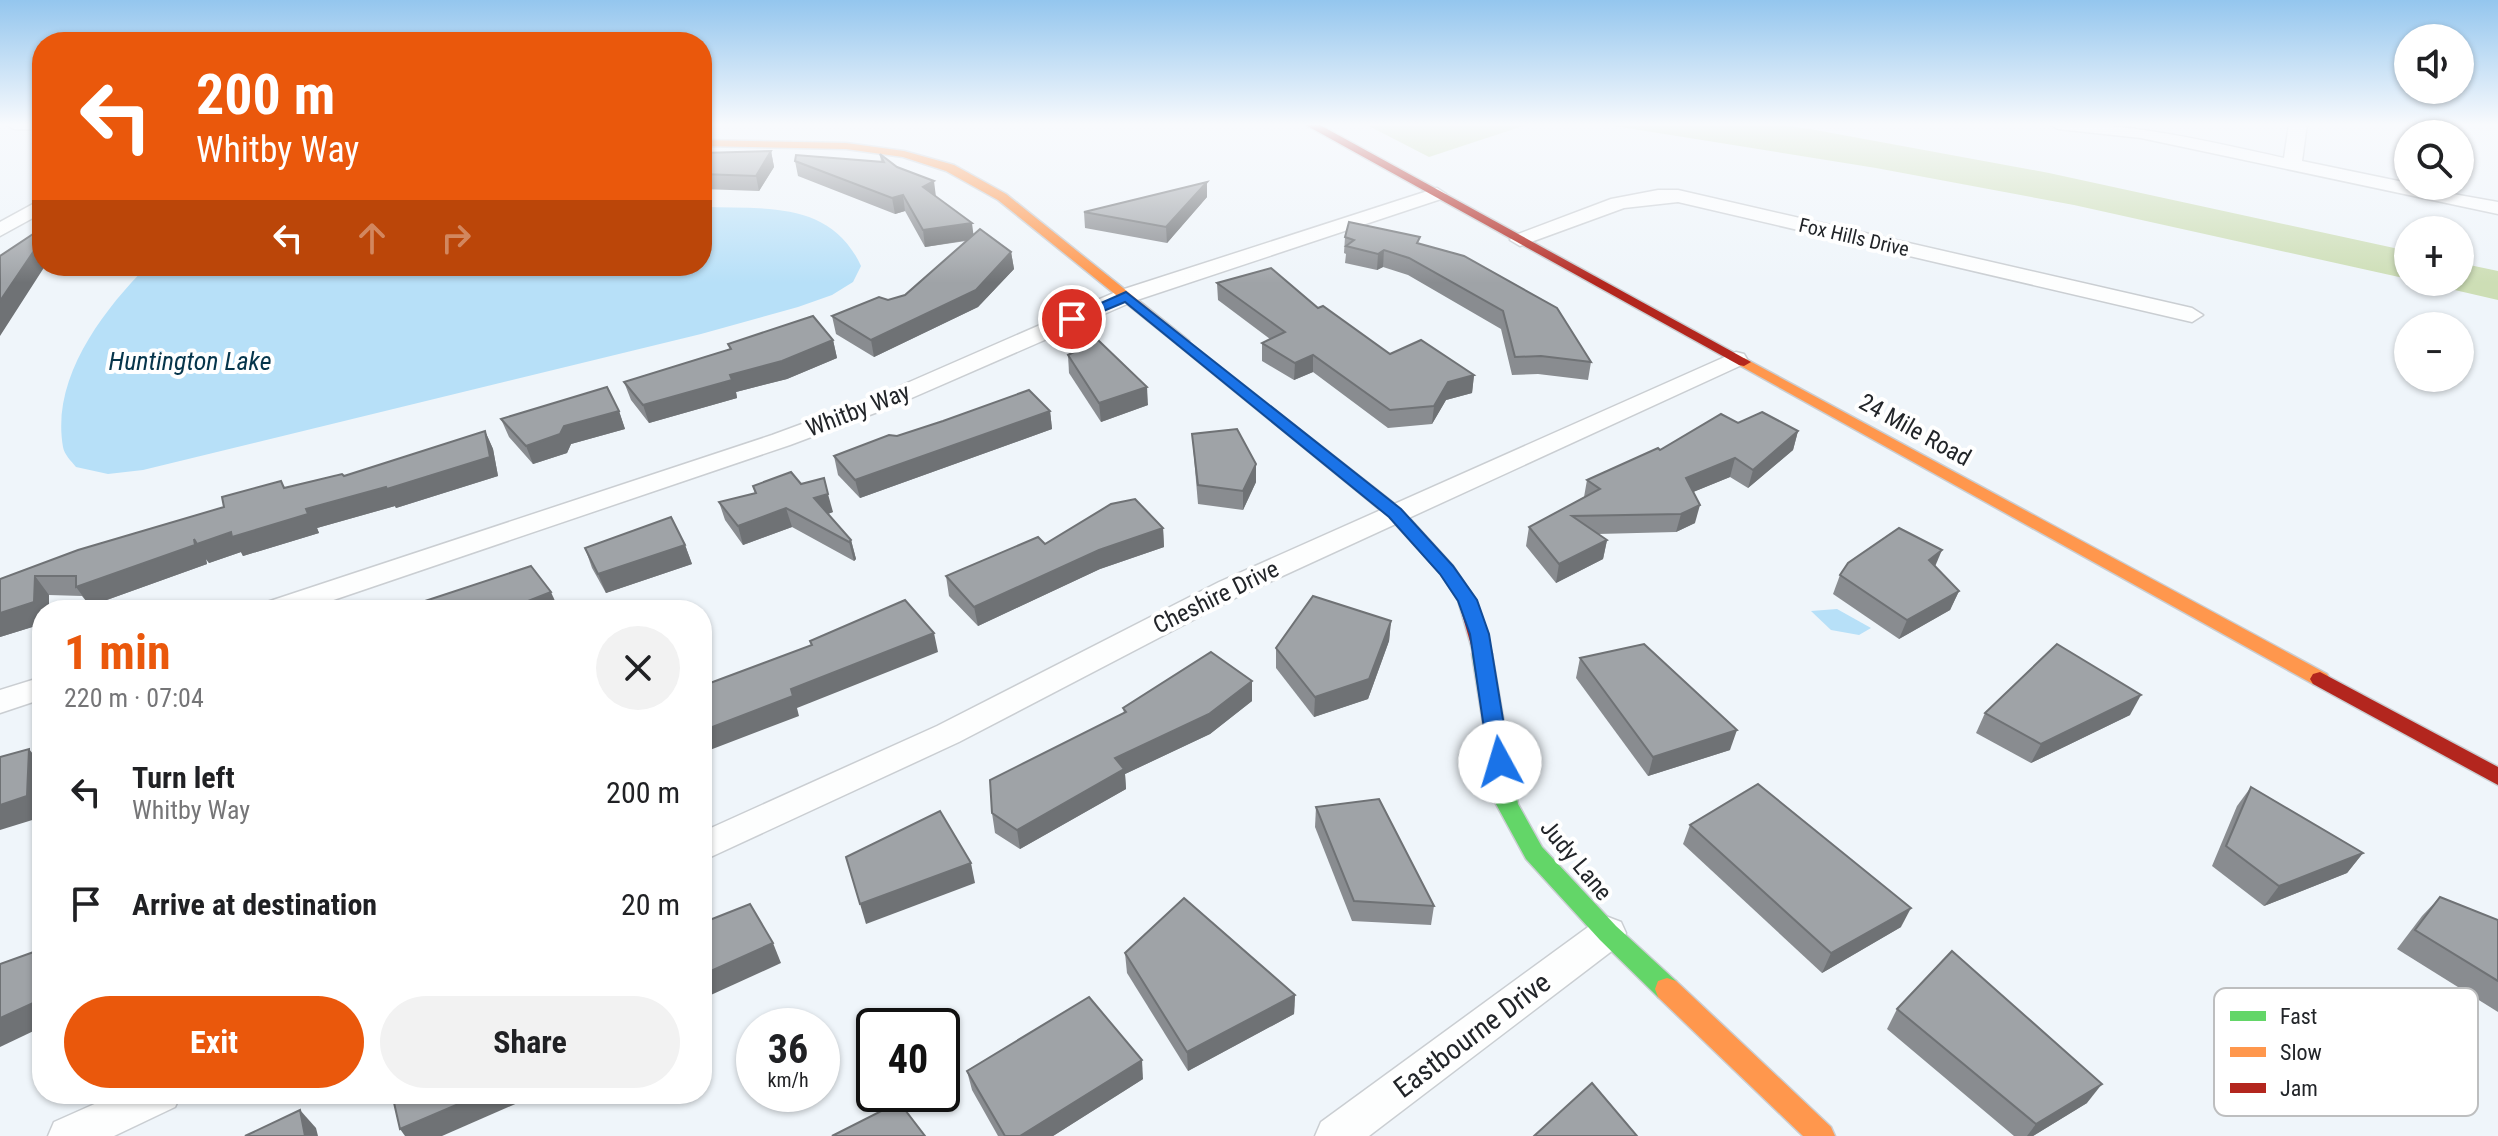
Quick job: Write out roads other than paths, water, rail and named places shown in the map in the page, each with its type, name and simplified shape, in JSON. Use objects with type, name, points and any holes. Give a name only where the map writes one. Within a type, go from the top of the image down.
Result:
[{"type":"street","name":"Judy Lane","points":[[966,177],[1002,197],[1395,513],[1447,570],[1467,600],[1479,634],[1507,804],[1534,853],[1608,933],[1822,1136]]},
{"type":"street","name":"24 Mile Road","points":[[1406,177],[2498,777]]},
{"type":"street","points":[[2353,177],[2498,208]]},
{"type":"street","name":"Whitby Way","points":[[304,600],[781,440],[883,402],[1126,296],[1437,194]]},
{"type":"street","name":"Fox Hills Drive","points":[[1520,240],[1627,200],[1651,194],[1678,196],[2192,315]]},
{"type":"street","points":[[0,230],[32,211]]},
{"type":"street","name":"Cheshire Drive","points":[[712,842],[948,734],[1229,589],[1736,359]]},
{"type":"street","points":[[0,702],[32,691]]},
{"type":"street","name":"Eastbourne Drive","points":[[1336,1136],[1608,933]]},
{"type":"street","points":[[69,1136],[139,1104]]},
{"type":"water","name":"Huntington Lake","points":[[712,207],[772,209],[814,219],[832,229],[848,245],[861,266],[853,282],[832,295],[701,334],[143,470],[108,474],[76,467],[64,450],[61,421],[72,372],[84,348],[97,325],[138,276],[712,276]]},
{"type":"water","points":[[1837,609],[1871,628],[1859,635],[1831,630],[1811,611]]}]
